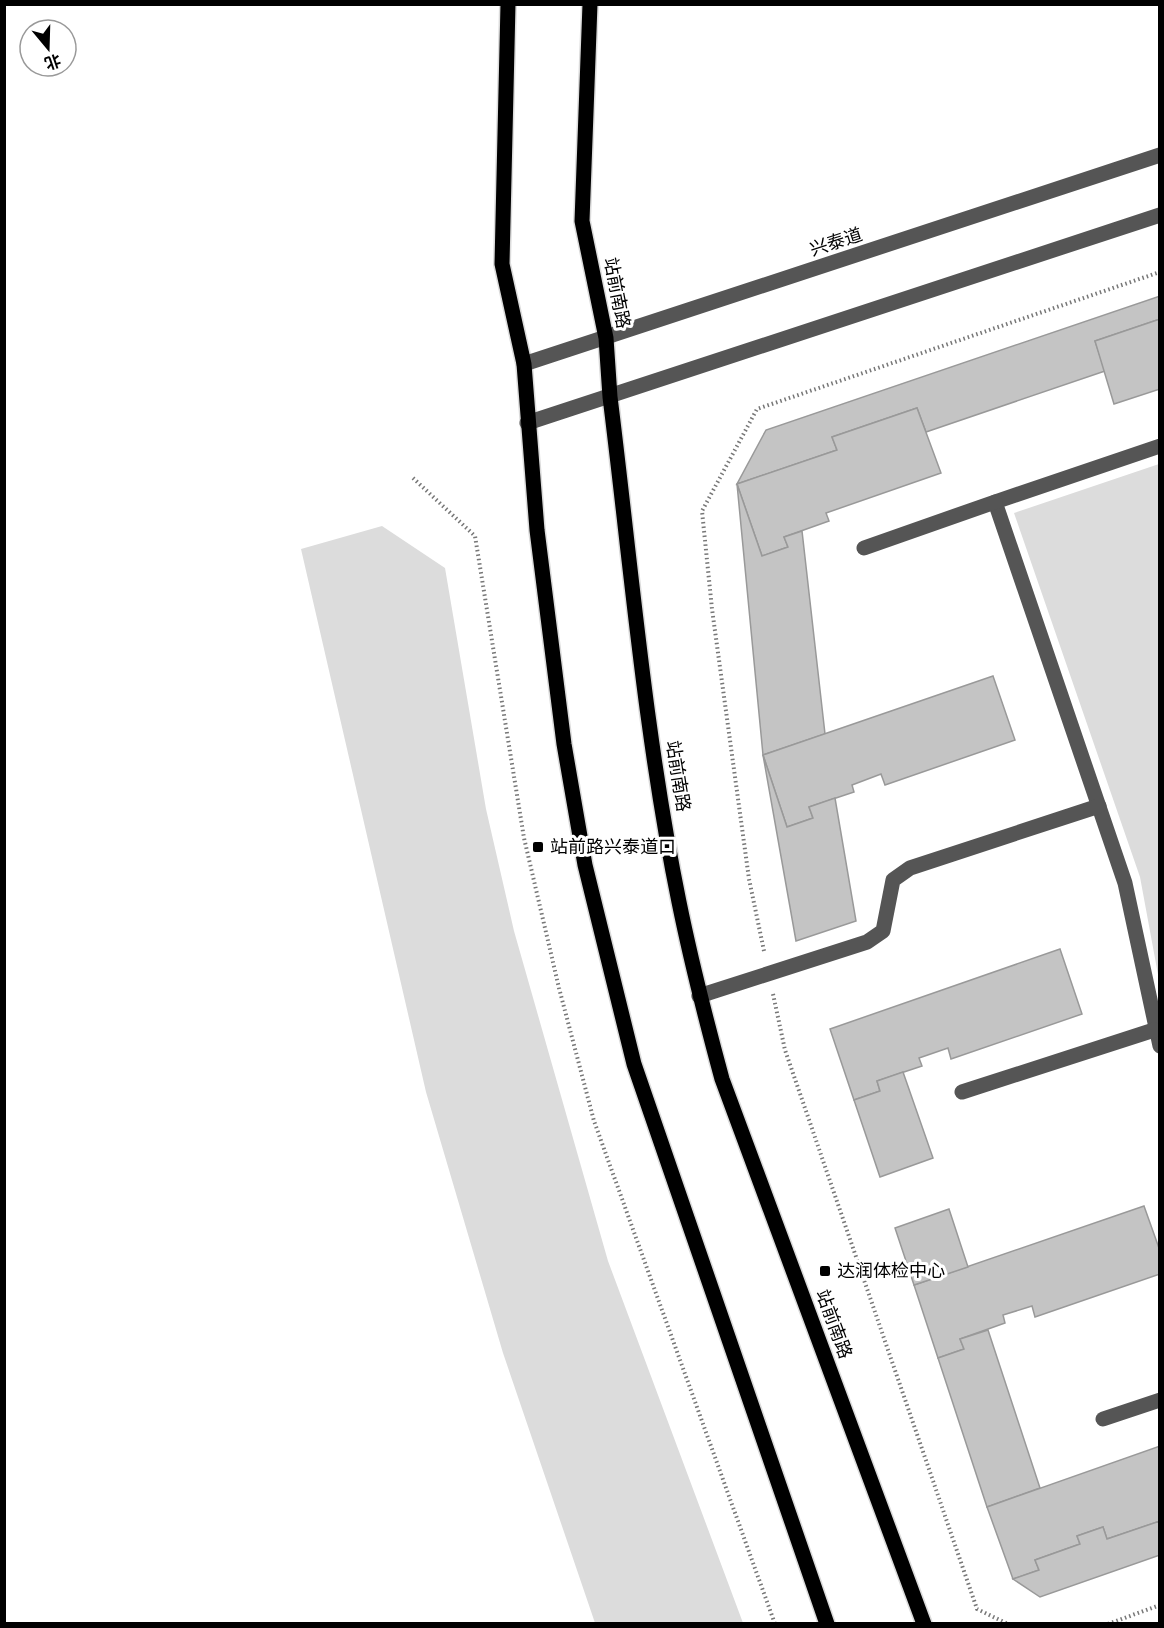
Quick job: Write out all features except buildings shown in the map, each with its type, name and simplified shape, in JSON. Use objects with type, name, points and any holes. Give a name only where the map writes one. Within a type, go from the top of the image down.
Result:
[{"type":"main road","points":[[507,4],[502,264],[524,364],[527,423],[564,744],[585,865],[634,1064],[827,1623]]},
{"type":"main road","name":"站前南路","points":[[590,4],[582,221],[606,338],[610,397],[655,758],[679,900],[699,996],[722,1079],[924,1623]]},
{"type":"street","name":"兴泰道","points":[[524,364],[1160,155]]},
{"type":"street","points":[[527,423],[1160,215]]},
{"type":"street","points":[[864,548],[1160,446]]},
{"type":"street","points":[[995,502],[1125,883],[1154,1030],[1160,1046]]},
{"type":"street","points":[[699,996],[867,942],[883,931],[893,880],[910,868],[1099,806]]},
{"type":"street","points":[[962,1092],[1154,1030]]},
{"type":"street","points":[[1103,1419],[1160,1400]]},
{"type":"path","points":[[1008,1623],[977,1609],[785,1050],[749,879],[712,609],[702,511],[757,409],[1160,272]]},
{"type":"path","points":[[413,478],[475,536],[524,838],[559,988],[594,1121],[775,1623]]},
{"type":"path","points":[[1107,1623],[1160,1605]]},
{"type":"shaded area","points":[[1160,464],[1159,980],[1140,877],[1014,513]]},
{"type":"shaded area","points":[[382,526],[445,568],[486,809],[514,931],[608,1261],[743,1623],[595,1623],[503,1353],[426,1092],[301,549]]},
{"type":"place","name":"站前路兴泰道口","points":[[538,847]]},
{"type":"place","name":"达润体检中心","points":[[825,1271]]}]
